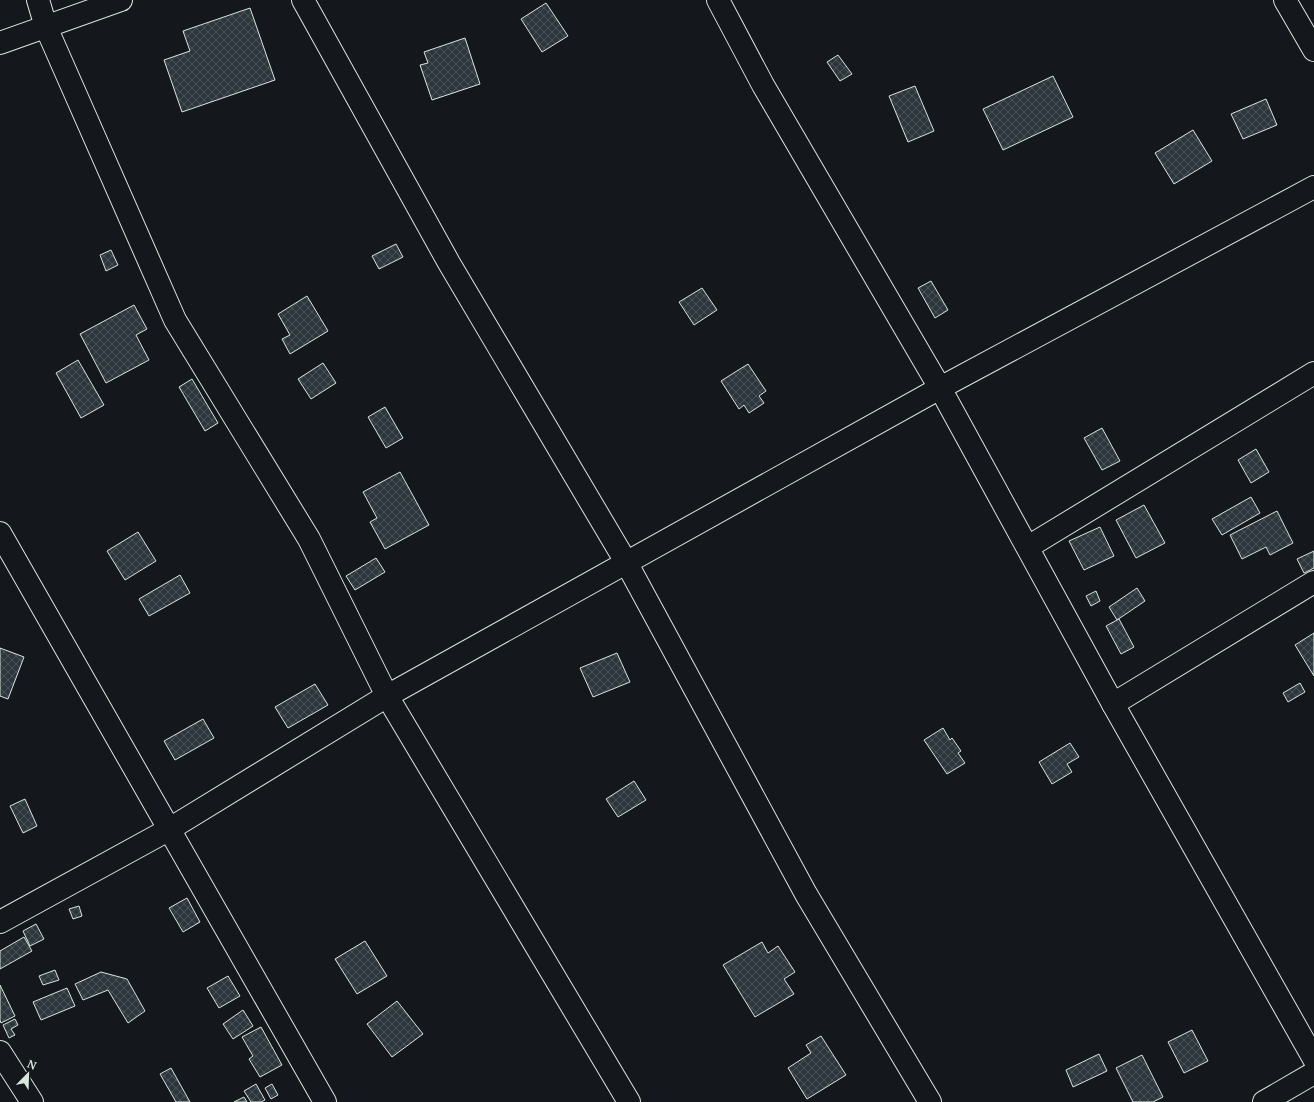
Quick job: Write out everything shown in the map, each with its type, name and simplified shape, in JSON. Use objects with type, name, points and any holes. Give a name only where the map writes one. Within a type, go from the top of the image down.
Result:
[{"type":"street","points":[[38,0],[46,27],[175,320],[309,539],[387,696],[629,1102]]},
{"type":"street","points":[[0,43],[121,0]]},
{"type":"street","points":[[303,0],[449,263],[626,562],[806,894],[930,1102]]},
{"type":"street","points":[[718,0],[767,92],[940,388],[1113,704],[1314,1059]]},
{"type":"street","points":[[1285,0],[1314,50]]},
{"type":"street","points":[[0,922],[168,830],[387,696],[626,562],[940,388],[1314,187]]},
{"type":"street","points":[[1028,547],[1314,373]]},
{"type":"street","points":[[0,533],[168,830],[325,1102]]},
{"type":"street","points":[[1113,704],[1314,582]]},
{"type":"street","points":[[0,1052],[32,1102]]},
{"type":"street","points":[[1264,1102],[1314,1073]]},
{"type":"building","points":[[546,3],[568,36],[542,52],[521,19]]},
{"type":"building","points":[[250,8],[275,80],[182,112],[164,60],[190,51],[183,31]]},
{"type":"building","points":[[465,38],[480,84],[432,100],[420,65],[428,63],[424,52]]},
{"type":"building","points":[[838,55],[852,74],[840,81],[827,62]]},
{"type":"building","points":[[1053,76],[1073,117],[1003,150],[983,109]]},
{"type":"building","points":[[915,86],[934,131],[908,142],[889,96]]},
{"type":"building","points":[[1266,99],[1277,125],[1243,139],[1231,114]]},
{"type":"building","points":[[1193,130],[1212,161],[1174,184],[1155,153]]},
{"type":"building","points":[[396,244],[403,257],[379,269],[372,256]]},
{"type":"building","points":[[111,250],[118,265],[106,271],[100,255]]},
{"type":"building","points":[[931,281],[948,310],[935,318],[918,288]]},
{"type":"building","points":[[702,288],[717,310],[694,325],[679,302]]},
{"type":"building","points":[[307,296],[328,331],[290,354],[282,339],[290,335],[278,314]]},
{"type":"building","points":[[134,305],[147,329],[136,335],[149,360],[106,383],[80,334]]},
{"type":"building","points":[[78,360],[104,405],[81,418],[56,373]]},
{"type":"building","points":[[323,363],[336,383],[311,399],[298,379]]},
{"type":"building","points":[[748,364],[766,391],[759,396],[764,403],[749,413],[744,405],[739,409],[721,381]]},
{"type":"building","points":[[192,379],[218,423],[205,431],[179,387]]},
{"type":"building","points":[[385,407],[403,438],[386,448],[368,417]]},
{"type":"building","points":[[1102,428],[1120,461],[1102,470],[1084,438]]},
{"type":"building","points":[[1256,449],[1269,472],[1251,483],[1238,460]]},
{"type":"building","points":[[400,472],[429,525],[385,549],[370,522],[377,518],[363,492]]},
{"type":"building","points":[[1251,497],[1260,513],[1222,535],[1212,519]]},
{"type":"building","points":[[1144,505],[1165,543],[1136,558],[1116,520]]},
{"type":"building","points":[[1277,511],[1293,543],[1270,555],[1266,547],[1242,559],[1230,535]]},
{"type":"building","points":[[1100,527],[1114,556],[1084,570],[1069,541]]},
{"type":"building","points":[[138,532],[156,561],[125,580],[107,551]]},
{"type":"building","points":[[1314,551],[1314,568],[1304,573],[1297,559]]},
{"type":"building","points":[[376,558],[385,572],[355,590],[346,576]]},
{"type":"building","points":[[180,575],[190,593],[149,616],[139,599]]},
{"type":"building","points":[[1137,588],[1145,601],[1117,620],[1109,607]]},
{"type":"building","points":[[1096,591],[1100,601],[1091,606],[1086,596]]},
{"type":"building","points":[[1119,619],[1134,647],[1121,654],[1106,626]]},
{"type":"building","points":[[1314,633],[1314,676],[1295,645]]},
{"type":"building","points":[[0,648],[24,657],[8,699],[0,696]]},
{"type":"building","points":[[617,653],[630,682],[593,697],[580,668]]},
{"type":"building","points":[[1300,683],[1305,692],[1288,702],[1283,693]]},
{"type":"building","points":[[315,684],[328,705],[288,728],[275,707]]},
{"type":"building","points":[[203,719],[214,738],[175,760],[164,741]]},
{"type":"building","points":[[943,728],[950,740],[952,738],[961,751],[958,753],[965,763],[947,774],[924,740]]},
{"type":"building","points":[[1070,743],[1079,757],[1067,764],[1072,772],[1052,784],[1039,762]]},
{"type":"building","points":[[634,781],[646,800],[618,817],[606,799]]},
{"type":"building","points":[[25,799],[37,826],[23,833],[10,806]]},
{"type":"building","points":[[187,898],[200,922],[183,932],[169,908]]},
{"type":"building","points":[[79,906],[82,916],[73,919],[69,909]]},
{"type":"building","points":[[36,924],[44,939],[30,946],[23,931]]},
{"type":"building","points":[[24,937],[32,951],[0,969],[0,951]]},
{"type":"building","points":[[365,941],[387,976],[357,994],[335,959]]},
{"type":"building","points":[[762,942],[768,953],[778,946],[795,972],[784,979],[794,994],[755,1017],[723,965]]},
{"type":"building","points":[[55,970],[59,980],[43,985],[39,976]]},
{"type":"building","points":[[101,972],[127,979],[145,1011],[128,1023],[108,990],[83,1000],[75,984]]},
{"type":"building","points":[[228,976],[240,996],[219,1008],[207,988]]},
{"type":"building","points":[[0,985],[15,1016],[1,1023],[0,1020]]},
{"type":"building","points":[[67,988],[75,1006],[41,1020],[33,1002]]},
{"type":"building","points":[[397,1001],[423,1034],[392,1057],[367,1024]]},
{"type":"building","points":[[243,1010],[253,1026],[233,1039],[223,1024]]},
{"type":"building","points":[[15,1019],[18,1025],[11,1029],[15,1035],[9,1038],[3,1025]]},
{"type":"building","points":[[261,1027],[282,1065],[260,1077],[249,1059],[253,1056],[242,1037]]},
{"type":"building","points":[[1192,1030],[1208,1061],[1184,1073],[1168,1042]]},
{"type":"building","points":[[821,1036],[846,1075],[807,1099],[788,1068],[811,1053],[806,1045]]},
{"type":"building","points":[[1099,1054],[1107,1071],[1073,1087],[1066,1070]]},
{"type":"building","points":[[1142,1055],[1163,1097],[1153,1102],[1133,1102],[1116,1068]]},
{"type":"building","points":[[171,1068],[190,1102],[176,1102],[160,1074]]},
{"type":"building","points":[[256,1084],[265,1100],[261,1102],[251,1102],[244,1091]]},
{"type":"building","points":[[272,1084],[278,1095],[271,1099],[265,1088]]},
{"type":"building","points":[[244,1097],[247,1102],[234,1102]]}]
